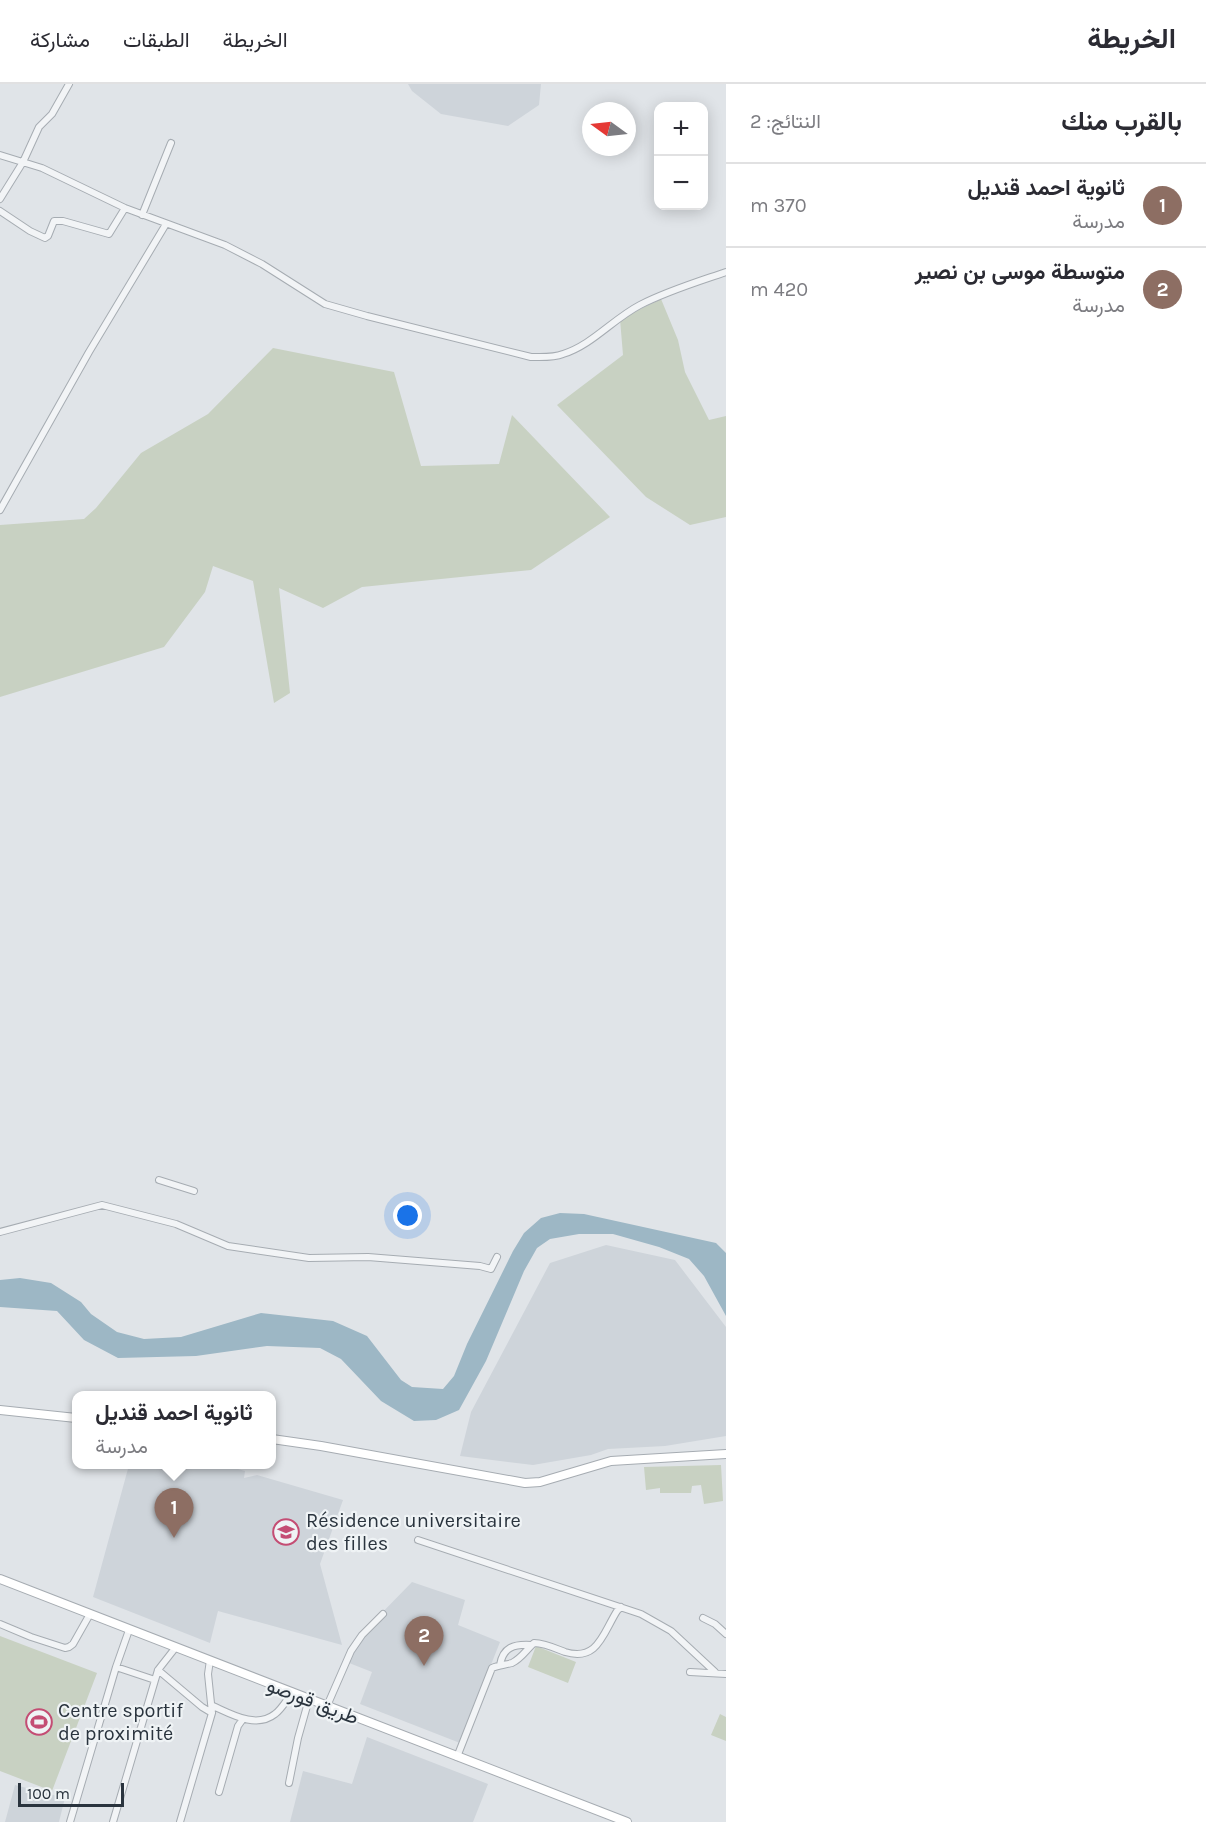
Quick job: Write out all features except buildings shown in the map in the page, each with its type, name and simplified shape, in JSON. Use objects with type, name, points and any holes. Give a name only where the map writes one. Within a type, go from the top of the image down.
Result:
[{"type":"main road","points":[[0,1410],[72,1418]]},
{"type":"main road","points":[[276,1440],[525,1483],[540,1482],[611,1461],[726,1454]]},
{"type":"main road","name":"طريق قورصو","points":[[0,1579],[627,1822]]},
{"type":"street","points":[[0,200],[23,162],[39,127],[52,114],[69,84]]},
{"type":"street","points":[[142,215],[171,143]]},
{"type":"street","points":[[0,154],[42,168],[142,215],[236,250],[325,304],[531,357],[561,355],[575,350],[640,305],[671,291],[726,272]]},
{"type":"street","points":[[0,211],[45,238],[54,221],[63,221],[109,234],[125,208]]},
{"type":"street","points":[[0,510],[166,224]]},
{"type":"street","points":[[159,1180],[194,1191]]},
{"type":"street","points":[[0,1232],[102,1205],[176,1224],[228,1246],[309,1258],[368,1257],[480,1266],[491,1269],[497,1257]]},
{"type":"street","points":[[418,1540],[649,1618],[671,1631],[715,1672]]},
{"type":"street","points":[[457,1757],[490,1671],[495,1666],[519,1659],[536,1642],[570,1653],[585,1654],[599,1643],[621,1607]]},
{"type":"street","points":[[0,1624],[65,1648],[73,1644],[90,1614]]},
{"type":"street","points":[[327,1706],[351,1651],[362,1635],[382,1614]]},
{"type":"street","points":[[703,1618],[726,1627]]},
{"type":"street","points":[[715,1624],[726,1634]]},
{"type":"street","points":[[70,1822],[129,1630]]},
{"type":"street","points":[[500,1665],[503,1654],[509,1647],[518,1644],[531,1645]]},
{"type":"street","points":[[113,1822],[158,1670],[176,1647]]},
{"type":"street","points":[[180,1822],[212,1709],[208,1674],[210,1660]]},
{"type":"street","points":[[116,1667],[155,1680]]},
{"type":"street","points":[[158,1670],[202,1707],[243,1719],[261,1721],[269,1718],[277,1713],[293,1692]]},
{"type":"street","points":[[690,1672],[726,1674]]},
{"type":"street","points":[[289,1783],[309,1699]]},
{"type":"street","points":[[219,1792],[238,1726],[243,1719]]},
{"type":"shaded area","points":[[408,84],[541,84],[539,105],[508,126],[441,114],[412,91]]},
{"type":"shaded area","points":[[606,1245],[675,1260],[726,1327],[726,1436],[665,1446],[608,1449],[591,1455],[533,1465],[460,1456],[471,1412],[550,1263]]},
{"type":"shaded area","points":[[128,1469],[238,1469],[245,1471],[244,1478],[257,1475],[343,1500],[320,1564],[342,1645],[218,1611],[210,1643],[93,1597]]},
{"type":"shaded area","points":[[412,1582],[465,1600],[458,1625],[500,1642],[460,1743],[360,1704],[372,1672],[344,1661],[372,1623]]},
{"type":"shaded area","points":[[367,1737],[488,1784],[473,1822],[290,1822],[303,1771],[352,1784]]},
{"type":"shaded area","points":[[15,1785],[65,1798],[59,1822],[5,1822]]},
{"type":"green space","points":[[661,299],[678,340],[685,372],[709,420],[726,416],[726,517],[690,525],[646,497],[557,405],[623,355],[620,319]]},
{"type":"green space","points":[[273,348],[394,372],[421,466],[499,464],[512,415],[610,517],[531,570],[362,587],[323,608],[279,588],[290,693],[274,703],[253,581],[213,566],[205,592],[164,647],[0,697],[0,525],[84,519],[96,508],[141,453],[208,414]]},
{"type":"green space","points":[[721,1465],[723,1501],[704,1504],[701,1485],[692,1486],[691,1493],[660,1493],[660,1488],[646,1490],[644,1467]]},
{"type":"green space","name":"Centre sportif de proximité","points":[[0,1636],[97,1673],[52,1791],[0,1771]]},
{"type":"green space","points":[[536,1646],[576,1662],[568,1683],[528,1667]]},
{"type":"green space","points":[[720,1714],[726,1717],[726,1741],[711,1735]]},
{"type":"water","points":[[560,1213],[584,1214],[716,1243],[726,1253],[726,1316],[704,1276],[689,1259],[659,1247],[613,1234],[579,1234],[550,1239],[537,1248],[524,1271],[486,1361],[459,1410],[436,1420],[414,1421],[381,1401],[341,1359],[320,1348],[267,1346],[196,1356],[118,1358],[84,1340],[57,1311],[0,1307],[0,1280],[20,1278],[51,1283],[81,1302],[91,1314],[117,1332],[144,1339],[181,1337],[261,1313],[333,1321],[367,1336],[401,1380],[412,1387],[443,1389],[454,1376],[467,1344],[524,1233],[541,1218]]},
{"type":"place","name":"Résidence universitaire des filles","points":[[286,1532]]},
{"type":"place","name":"ثانوية احمد قنديل","points":[[174,1538]]},
{"type":"place","name":"متوسطة موسى بن نصير","points":[[424,1666]]},
{"type":"place","name":"Centre sportif de proximité","points":[[39,1722]]}]
